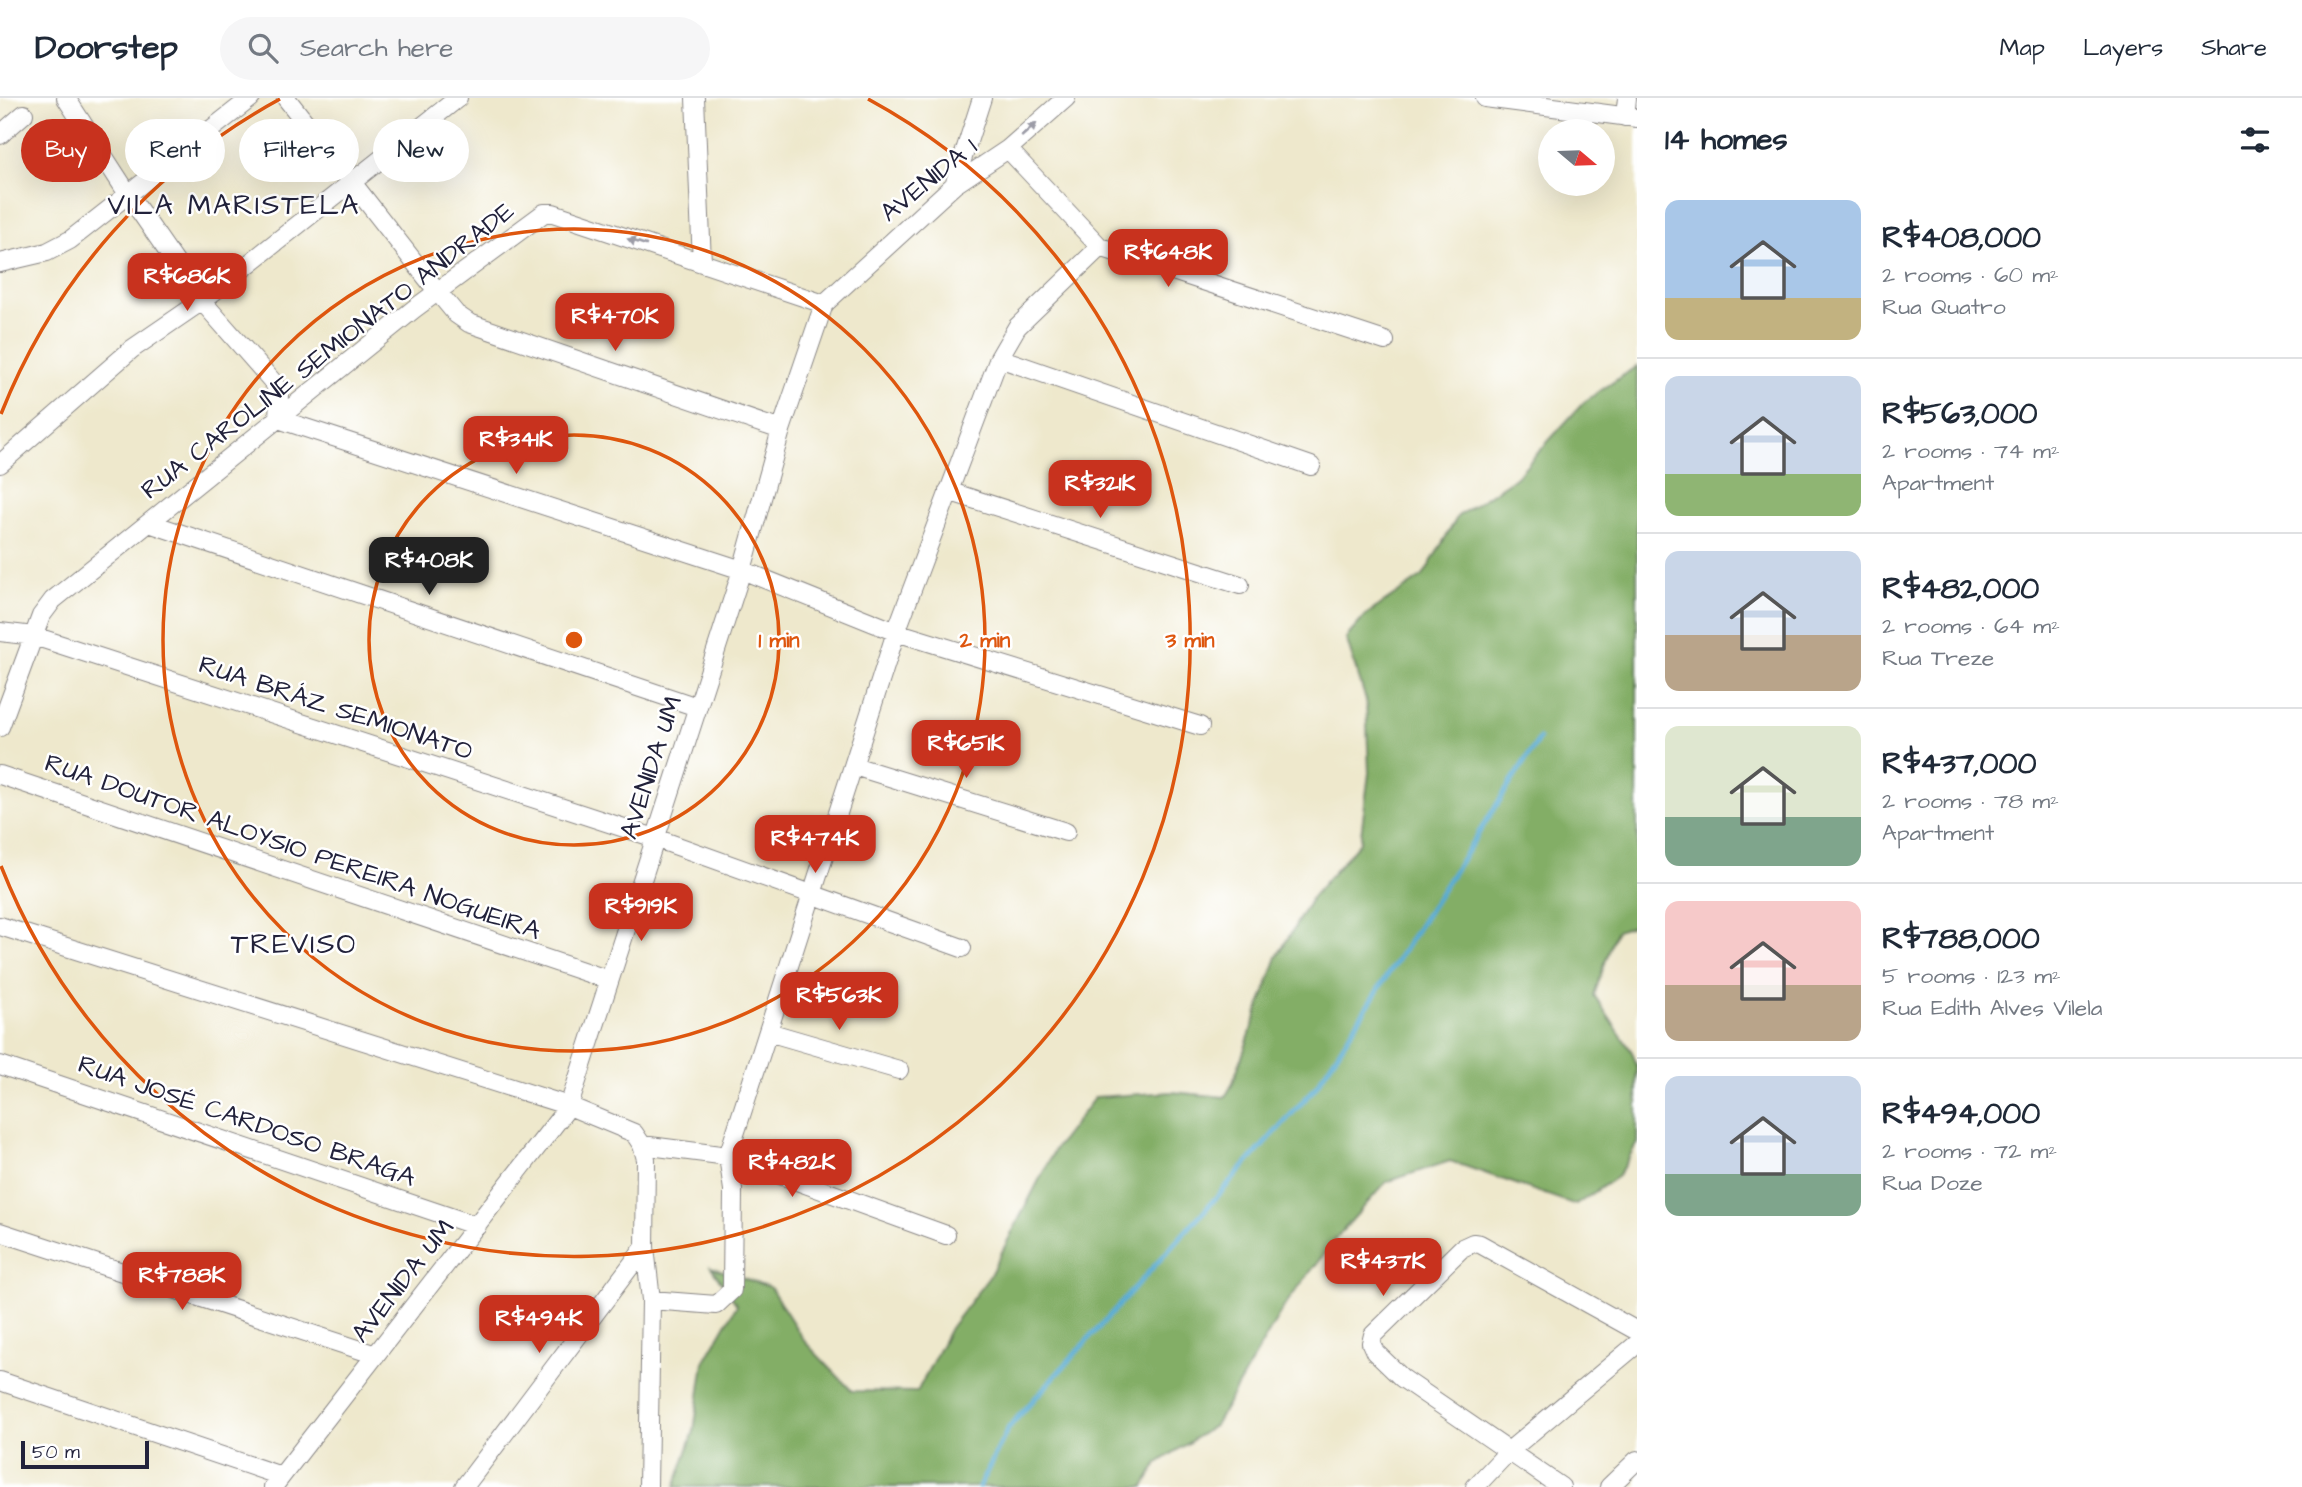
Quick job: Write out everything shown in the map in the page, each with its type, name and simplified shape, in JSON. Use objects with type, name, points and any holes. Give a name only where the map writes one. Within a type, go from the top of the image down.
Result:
[{"type":"street","points":[[66,98],[202,301],[274,383],[279,395],[278,419],[742,570],[897,632],[1200,726]]},
{"type":"street","points":[[0,263],[47,252],[70,240],[251,98]]},
{"type":"street","points":[[286,98],[302,119]]},
{"type":"street","points":[[359,176],[458,98]]},
{"type":"street","points":[[695,98],[702,263]]},
{"type":"street","points":[[954,185],[982,98]]},
{"type":"street","name":"AVENIDA 1","points":[[824,304],[954,185],[1008,149],[1066,98]]},
{"type":"street","points":[[1486,98],[1631,117],[1627,98]]},
{"type":"street","points":[[0,135],[24,114]]},
{"type":"street","points":[[1008,149],[1100,247],[1385,341]]},
{"type":"street","points":[[0,464],[132,349],[202,301],[351,182],[456,314],[469,323],[781,430]]},
{"type":"street","name":"RUA CAROLINE SEMIONATO ANDRADE","points":[[0,727],[41,616],[53,600],[437,291],[544,213],[553,213],[824,304]]},
{"type":"street","points":[[651,1300],[716,1305],[732,1290],[733,1190],[728,1156],[897,632],[999,358],[1017,327],[1100,247]]},
{"type":"street","name":"AVENIDA UM","points":[[277,1481],[569,1106],[742,570],[781,430],[824,304]]},
{"type":"street","points":[[999,358],[1311,466]]},
{"type":"street","points":[[948,492],[1240,585]]},
{"type":"street","points":[[149,523],[697,707]]},
{"type":"street","name":"RUA BRÁZ SEMIONATO","points":[[1,629],[34,636],[655,838],[962,948]]},
{"type":"street","points":[[854,766],[1066,832]]},
{"type":"street","name":"RUA DOUTOR ALOYSIO PEREIRA NOGUEIRA","points":[[0,775],[609,980]]},
{"type":"street","points":[[0,926],[569,1106],[634,1133],[642,1145],[646,1159],[645,1247],[651,1300],[648,1487]]},
{"type":"street","points":[[768,1032],[899,1070]]},
{"type":"street","name":"RUA JOSÉ CARDOSO BRAGA","points":[[0,1065],[477,1226]]},
{"type":"street","points":[[642,1145],[728,1156],[946,1235]]},
{"type":"street","points":[[0,1233],[376,1355]]},
{"type":"street","points":[[1561,1487],[1402,1378],[1375,1352],[1371,1343],[1373,1335],[1462,1248],[1473,1243],[1480,1244],[1637,1331]]},
{"type":"street","points":[[464,1487],[645,1247]]},
{"type":"street","points":[[1475,1487],[1509,1451],[1637,1344]]},
{"type":"street","points":[[0,1381],[277,1481]]},
{"type":"street","points":[[1609,1487],[1637,1460]]},
{"type":"green space","points":[[1637,366],[1637,925],[1616,931],[1594,995],[1632,1052],[1637,1067],[1637,1143],[1618,1176],[1576,1205],[1450,1161],[1386,1182],[1337,1237],[1285,1305],[1215,1425],[1158,1463],[1144,1487],[675,1487],[694,1431],[704,1362],[737,1305],[711,1267],[770,1287],[805,1342],[852,1391],[917,1392],[950,1328],[989,1277],[1055,1149],[1095,1097],[1172,1092],[1225,1097],[1232,1085],[1277,957],[1312,897],[1360,842],[1369,773],[1366,700],[1346,638],[1367,614],[1423,576],[1458,516],[1515,478],[1584,402]]},
{"type":"waterway","points":[[979,1487],[1009,1427],[1315,1088],[1539,739]]},
{"type":"district","name":"VILA MARISTELA","points":[[234,204]]},
{"type":"district","name":"TREVISO","points":[[294,943]]}]
